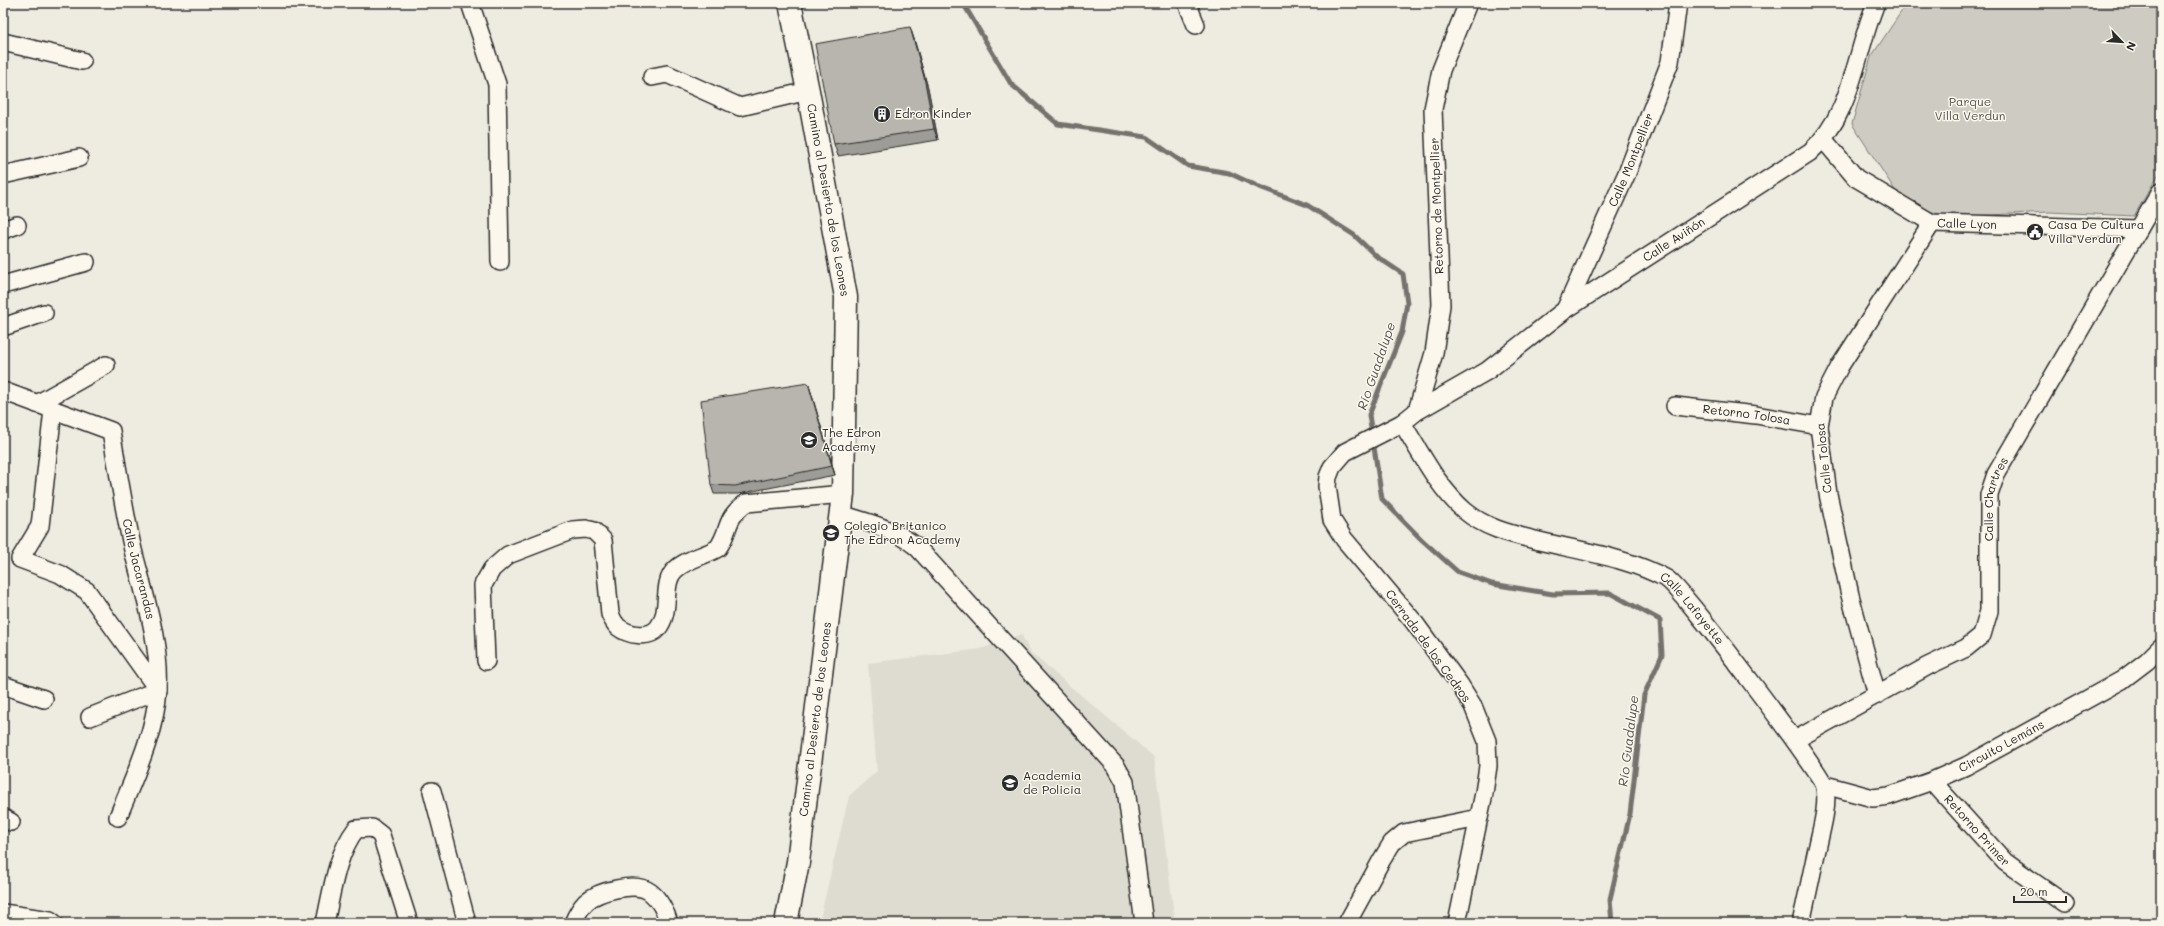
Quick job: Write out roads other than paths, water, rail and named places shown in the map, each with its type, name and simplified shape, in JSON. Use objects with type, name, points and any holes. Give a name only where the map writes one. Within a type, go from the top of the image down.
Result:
[{"type":"main road","name":"Camino al Desierto de los Leones","points":[[786,923],[798,862],[842,504],[846,297],[808,91],[790,3]]},
{"type":"street","points":[[470,3],[497,84],[500,262]]},
{"type":"street","points":[[1187,3],[1196,25]]},
{"type":"street","name":"Retorno de Montpellier","points":[[1417,412],[1434,353],[1441,305],[1433,109],[1441,70],[1468,3]]},
{"type":"street","name":"Calle Montpellier","points":[[1565,310],[1627,174],[1670,62],[1678,3]]},
{"type":"street","name":"Calle Aviñón","points":[[1400,424],[1417,412],[1487,371],[1565,310],[1810,152],[1824,140],[1842,109],[1876,3]]},
{"type":"street","points":[[3,42],[82,61]]},
{"type":"street","points":[[652,77],[667,74],[740,107],[808,91]]},
{"type":"street","name":"Calle Lyon","points":[[1824,140],[1856,178],[1932,223],[2139,229]]},
{"type":"street","points":[[3,175],[78,158]]},
{"type":"street","name":"Calle Chartres","points":[[1795,740],[1877,694],[1966,648],[1982,635],[1989,612],[1989,495],[1996,474],[2161,191]]},
{"type":"street","name":"Calle Tolosa","points":[[1877,694],[1846,580],[1828,494],[1818,426],[1824,396],[1840,366],[1932,223]]},
{"type":"street","points":[[3,285],[86,262]]},
{"type":"street","points":[[3,327],[44,313]]},
{"type":"street","points":[[37,404],[106,365]]},
{"type":"street","name":"Calle Jacarandas","points":[[3,391],[111,431],[133,550],[147,600],[156,657],[158,690],[146,748],[118,817]]},
{"type":"street","name":"Retorno Tolosa","points":[[1675,406],[1756,415],[1818,426]]},
{"type":"street","points":[[53,410],[40,526],[20,559],[60,574],[87,591],[158,690],[90,717]]},
{"type":"street","name":"Cerrada de los Cedros","points":[[1400,424],[1345,452],[1336,460],[1328,477],[1329,505],[1332,520],[1344,539],[1414,622],[1460,685],[1473,706],[1487,741],[1488,766],[1479,818],[1457,923]]},
{"type":"street","name":"Calle Lafayette","points":[[1400,424],[1442,487],[1466,512],[1487,526],[1510,534],[1640,566],[1670,580],[1690,603],[1795,740],[1825,785],[1826,807],[1801,923]]},
{"type":"street","points":[[486,661],[483,585],[492,569],[508,556],[573,530],[594,530],[603,540],[610,614],[615,623],[619,628],[631,634],[653,633],[657,630],[666,614],[669,578],[674,570],[718,548],[722,542],[730,518],[741,506],[746,503],[842,504],[879,525],[903,536],[917,547],[1116,766],[1125,782],[1144,923]]},
{"type":"street","name":"Circuito Lemáns","points":[[1825,785],[1873,798],[1888,796],[1932,781],[1966,766],[2122,680],[2147,661],[2161,647]]},
{"type":"street","points":[[3,685],[44,699]]},
{"type":"street","name":"Retorno Primer","points":[[1932,781],[2005,862],[2065,904]]},
{"type":"street","points":[[432,791],[467,923]]},
{"type":"street","points":[[1347,923],[1388,849],[1404,833],[1479,818]]},
{"type":"street","points":[[325,923],[335,877],[348,839],[356,829],[372,828],[381,835],[409,923]]},
{"type":"street","points":[[573,923],[586,902],[600,893],[632,886],[650,891],[667,913],[669,923]]},
{"type":"street","points":[[3,913],[50,920],[54,923]]},
{"type":"waterway","name":"Río Guadalupe","points":[[963,3],[1011,84],[1058,124],[1146,137],[1188,166],[1229,173],[1257,186],[1307,205],[1354,235],[1376,256],[1403,274],[1407,303],[1402,332],[1369,415],[1382,499],[1421,539],[1458,572],[1492,584],[1553,594],[1610,593],[1660,620],[1662,655],[1644,695],[1630,814],[1610,899],[1612,923]]},
{"type":"place","name":"Edron Kinder","points":[[882,114]]},
{"type":"place","name":"Casa De Cultura Villa Verdum","points":[[2035,232]]},
{"type":"place","name":"The Edron Academy","points":[[809,440]]},
{"type":"place","name":"Colegio Britanico The Edron Academy","points":[[831,533]]},
{"type":"place","name":"Academia de Policia","points":[[1010,783]]},
{"type":"park label","name":"Parque Villa Verdun","points":[[1970,109]]}]
